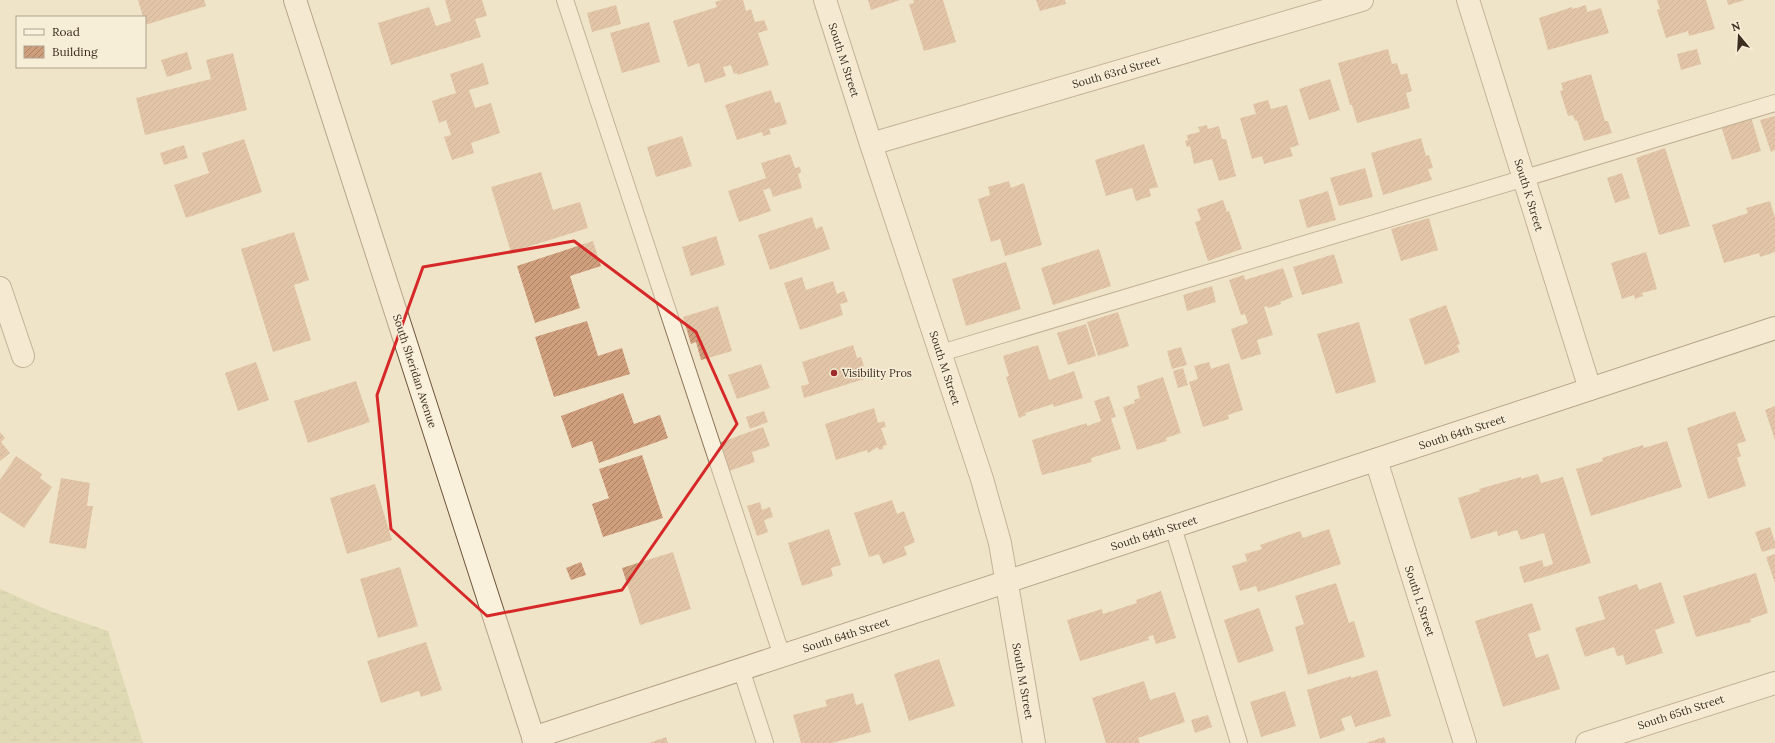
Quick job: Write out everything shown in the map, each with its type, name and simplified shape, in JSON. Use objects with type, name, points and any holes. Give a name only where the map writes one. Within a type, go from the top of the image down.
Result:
[{"type":"street","name":"South Sheridan Avenue","points":[[295,0],[534,740]]},
{"type":"street","name":"South M Street","points":[[825,0],[982,479],[1000,543],[1034,743]]},
{"type":"street","name":"South 63rd Street","points":[[871,144],[1362,0]]},
{"type":"street","name":"South K Street","points":[[1468,0],[1590,389]]},
{"type":"street","points":[[0,288],[22,356]]},
{"type":"street","name":"South 64th Street","points":[[534,740],[741,669],[1775,328]]},
{"type":"street","name":"South L Street","points":[[1376,460],[1465,743]]},
{"type":"street","name":"South 65th Street","points":[[1587,743],[1775,683]]},
{"type":"lane","points":[[564,0],[782,656]]},
{"type":"lane","points":[[941,353],[1775,103]]},
{"type":"lane","points":[[1173,527],[1239,743]]},
{"type":"lane","points":[[741,669],[765,743]]},
{"type":"highlighted area","points":[[574,241],[696,332],[737,424],[622,590],[487,616],[391,529],[377,395],[423,267]]},
{"type":"green space","points":[[0,589],[50,611],[108,631],[143,743],[0,743]]},
{"type":"building","points":[[138,0],[204,0],[206,6],[146,25],[146,16],[143,16]]},
{"type":"building","points":[[445,0],[482,0],[487,16],[475,19],[481,37],[391,65],[378,23],[429,7],[436,26],[451,21]]},
{"type":"building","points":[[722,0],[743,0],[746,11],[751,9],[755,22],[764,20],[768,30],[758,33],[769,65],[738,75],[737,73],[734,74],[731,65],[723,67],[726,76],[705,83],[699,63],[688,67],[673,21],[717,7],[715,2]]},
{"type":"building","points":[[868,0],[900,0],[871,10]]},
{"type":"building","points":[[913,0],[943,0],[956,42],[924,51],[909,4],[914,3]]},
{"type":"building","points":[[1036,0],[1065,0],[1066,4],[1040,11]]},
{"type":"building","points":[[1657,0],[1706,0],[1715,29],[1689,36],[1688,31],[1666,38],[1657,10],[1660,9]]},
{"type":"building","points":[[1727,0],[1745,0],[1728,5]]},
{"type":"building","points":[[616,5],[621,24],[592,32],[587,13]]},
{"type":"building","points":[[1586,5],[1587,12],[1601,8],[1609,33],[1548,50],[1539,18],[1572,7],[1573,9]]},
{"type":"building","points":[[649,22],[660,62],[622,73],[610,33]]},
{"type":"building","points":[[1388,49],[1392,64],[1397,63],[1401,75],[1407,73],[1412,91],[1406,93],[1410,108],[1357,123],[1352,105],[1350,105],[1338,63]]},
{"type":"building","points":[[1697,49],[1701,64],[1681,70],[1677,54]]},
{"type":"building","points":[[187,52],[192,69],[167,77],[161,60]]},
{"type":"building","points":[[233,53],[247,110],[145,135],[136,98],[211,79],[206,60]]},
{"type":"building","points":[[483,63],[489,84],[469,90],[475,108],[491,103],[500,133],[471,143],[474,153],[452,160],[444,137],[451,135],[446,120],[439,123],[432,101],[456,93],[450,74]]},
{"type":"building","points":[[1591,74],[1605,121],[1608,121],[1612,133],[1584,141],[1577,120],[1575,121],[1573,115],[1568,116],[1560,91],[1563,90],[1561,83]]},
{"type":"building","points":[[1330,79],[1340,110],[1309,120],[1299,89]]},
{"type":"building","points":[[771,90],[775,103],[780,102],[787,124],[769,129],[771,134],[763,136],[762,132],[737,140],[725,105]]},
{"type":"building","points":[[1268,100],[1271,109],[1287,105],[1299,145],[1290,148],[1293,156],[1264,164],[1262,156],[1252,159],[1240,118],[1256,114],[1253,104]]},
{"type":"building","points":[[1775,116],[1775,150],[1771,152],[1760,120]]},
{"type":"building","points":[[1751,117],[1761,151],[1732,160],[1721,126]]},
{"type":"building","points":[[1207,125],[1208,129],[1219,126],[1222,139],[1226,139],[1236,176],[1219,181],[1212,159],[1194,164],[1190,146],[1187,147],[1185,141],[1188,140],[1187,135],[1200,132],[1198,127]]},
{"type":"building","points":[[682,136],[692,166],[656,177],[647,147]]},
{"type":"building","points":[[1421,138],[1426,156],[1429,155],[1433,168],[1428,169],[1432,180],[1383,195],[1371,153]]},
{"type":"building","points":[[244,139],[262,192],[186,218],[174,185],[209,173],[202,153]]},
{"type":"building","points":[[1144,144],[1158,187],[1149,189],[1151,196],[1136,201],[1132,188],[1106,196],[1095,160]]},
{"type":"building","points":[[184,145],[188,158],[164,165],[160,153]]},
{"type":"building","points":[[1665,148],[1690,226],[1659,235],[1636,158]]},
{"type":"building","points":[[790,154],[795,168],[800,167],[801,172],[798,174],[802,188],[773,197],[770,188],[763,190],[771,211],[739,222],[728,191],[766,178],[761,163]]},
{"type":"building","points":[[1365,168],[1373,197],[1339,206],[1330,178]]},
{"type":"building","points":[[541,172],[553,210],[580,202],[588,228],[511,252],[491,187]]},
{"type":"building","points":[[1622,173],[1630,198],[1615,203],[1607,178]]},
{"type":"building","points":[[1009,181],[1011,188],[1024,183],[1042,245],[1005,256],[1000,239],[991,242],[978,199],[990,195],[988,187]]},
{"type":"building","points":[[1328,191],[1336,220],[1307,228],[1299,200]]},
{"type":"building","points":[[1223,200],[1227,212],[1229,211],[1242,249],[1208,261],[1195,222],[1201,220],[1197,209]]},
{"type":"building","points":[[1770,201],[1775,218],[1775,252],[1760,257],[1759,253],[1724,263],[1712,225],[1748,213],[1746,208]]},
{"type":"building","points":[[812,217],[816,229],[822,226],[830,249],[770,270],[758,235]]},
{"type":"building","points":[[1429,218],[1438,250],[1401,261],[1391,229]]},
{"type":"building","points":[[294,232],[309,280],[294,285],[311,340],[273,352],[241,249]]},
{"type":"building","points":[[716,236],[725,265],[691,276],[682,247]]},
{"type":"building","points":[[593,241],[601,266],[570,276],[580,308],[535,323],[517,266]]},
{"type":"building","points":[[1099,249],[1111,286],[1053,305],[1041,268]]},
{"type":"building","points":[[1646,252],[1657,289],[1642,293],[1643,296],[1635,299],[1634,295],[1622,299],[1611,263]]},
{"type":"building","points":[[1334,254],[1343,283],[1302,295],[1293,267]]},
{"type":"building","points":[[1006,262],[1021,309],[966,326],[952,279]]},
{"type":"building","points":[[1283,268],[1293,297],[1280,302],[1281,304],[1268,308],[1267,306],[1264,307],[1273,335],[1257,340],[1261,354],[1241,360],[1231,329],[1248,323],[1245,314],[1241,315],[1229,280],[1244,275],[1245,280]]},
{"type":"building","points":[[802,277],[806,290],[833,281],[837,294],[844,291],[848,302],[840,304],[843,315],[800,330],[784,283]]},
{"type":"building","points":[[1212,286],[1216,302],[1187,311],[1183,295]]},
{"type":"building","points":[[1446,305],[1460,344],[1457,345],[1460,352],[1425,365],[1409,319]]},
{"type":"building","points":[[718,306],[732,351],[701,360],[696,342],[691,344],[683,317]]},
{"type":"building","points":[[1118,312],[1129,346],[1098,356],[1087,322]]},
{"type":"building","points":[[587,321],[598,356],[622,348],[630,374],[554,397],[535,337]]},
{"type":"building","points":[[1359,322],[1376,382],[1336,394],[1317,334]]},
{"type":"building","points":[[1086,324],[1096,356],[1068,365],[1057,333]]},
{"type":"building","name":"Visibility Pros","points":[[853,345],[857,358],[861,357],[864,366],[860,367],[864,379],[804,398],[801,386],[809,384],[802,362]]},
{"type":"building","points":[[1038,345],[1049,380],[1074,371],[1083,398],[1054,407],[1053,404],[1025,413],[1026,415],[1019,418],[1006,377],[1009,376],[1003,356]]},
{"type":"building","points":[[1181,347],[1187,365],[1172,369],[1167,351]]},
{"type":"building","points":[[256,362],[269,400],[238,411],[225,373]]},
{"type":"building","points":[[1209,362],[1211,369],[1229,363],[1243,410],[1228,415],[1229,419],[1203,427],[1189,382],[1198,379],[1194,366]]},
{"type":"building","points":[[761,364],[770,388],[737,399],[728,375]]},
{"type":"building","points":[[1183,368],[1188,385],[1178,388],[1173,371]]},
{"type":"building","points":[[1163,377],[1181,433],[1166,438],[1167,441],[1137,450],[1123,407],[1135,403],[1134,400],[1140,398],[1137,386]]},
{"type":"building","points":[[356,381],[370,422],[308,443],[294,401]]},
{"type":"building","points":[[623,393],[634,424],[660,415],[668,438],[599,463],[592,441],[572,448],[561,416]]},
{"type":"building","points":[[1109,396],[1116,417],[1111,418],[1121,449],[1091,458],[1092,462],[1042,475],[1032,440],[1087,423],[1087,426],[1101,421],[1094,401]]},
{"type":"building","points":[[1775,406],[1775,440],[1765,410]]},
{"type":"building","points":[[874,408],[878,423],[884,421],[886,427],[881,428],[887,445],[883,446],[883,449],[879,450],[878,447],[868,453],[867,450],[836,460],[825,424]]},
{"type":"building","points":[[764,411],[768,422],[750,429],[746,417]]},
{"type":"building","points":[[1735,411],[1746,441],[1737,444],[1741,456],[1737,458],[1746,486],[1708,499],[1687,428]]},
{"type":"building","points":[[763,427],[770,446],[752,452],[755,462],[729,471],[719,443]]},
{"type":"building","points":[[0,432],[5,438],[1,442],[10,453],[0,461]]},
{"type":"building","points":[[1667,441],[1682,487],[1591,516],[1576,469],[1603,461],[1602,458],[1643,445],[1644,448]]},
{"type":"building","points":[[642,455],[663,518],[603,537],[592,504],[609,498],[599,469]]},
{"type":"building","points":[[16,456],[42,474],[40,478],[52,487],[24,528],[0,512],[0,480]]},
{"type":"building","points":[[1538,474],[1541,483],[1563,477],[1591,563],[1524,583],[1519,567],[1542,560],[1544,567],[1553,564],[1544,533],[1521,540],[1517,530],[1498,536],[1497,531],[1471,539],[1458,498],[1480,491],[1479,489],[1521,477],[1521,479]]},
{"type":"building","points":[[61,478],[90,483],[87,506],[93,506],[86,549],[49,543]]},
{"type":"building","points":[[375,484],[392,540],[347,554],[330,498]]},
{"type":"building","points":[[892,500],[897,514],[904,511],[915,542],[904,547],[907,555],[883,564],[879,554],[869,557],[854,513]]},
{"type":"building","points":[[760,502],[762,510],[770,507],[773,517],[764,520],[768,532],[757,536],[747,506]]},
{"type":"building","points":[[1770,527],[1775,542],[1775,548],[1762,552],[1755,532]]},
{"type":"building","points":[[829,529],[841,565],[831,568],[833,576],[802,586],[788,543]]},
{"type":"building","points":[[1329,529],[1341,564],[1258,592],[1256,586],[1240,591],[1232,566],[1247,561],[1245,554],[1262,549],[1260,545],[1300,531],[1303,538]]},
{"type":"building","points":[[673,552],[691,609],[640,625],[622,568]]},
{"type":"building","points":[[1775,554],[1775,583],[1766,557]]},
{"type":"building","points":[[581,562],[586,575],[571,580],[566,568]]},
{"type":"building","points":[[400,567],[418,626],[378,638],[360,579]]},
{"type":"building","points":[[1756,573],[1768,613],[1750,619],[1751,622],[1696,637],[1683,596]]},
{"type":"building","points":[[1661,582],[1675,623],[1655,630],[1663,653],[1626,665],[1623,655],[1617,656],[1614,647],[1585,657],[1575,628],[1605,619],[1598,597],[1637,584],[1639,590]]},
{"type":"building","points":[[1336,583],[1349,623],[1354,621],[1365,657],[1308,675],[1295,627],[1304,624],[1295,596]]},
{"type":"building","points":[[1161,591],[1176,638],[1156,644],[1153,635],[1148,637],[1149,640],[1080,661],[1067,620],[1102,609],[1103,614],[1137,603],[1136,600]]},
{"type":"building","points":[[1532,603],[1541,630],[1528,634],[1536,658],[1548,654],[1560,689],[1503,707],[1475,621]]},
{"type":"building","points":[[1259,608],[1274,651],[1238,663],[1224,620]]},
{"type":"building","points":[[426,642],[442,690],[421,697],[419,691],[381,703],[367,661]]},
{"type":"building","points":[[939,659],[955,706],[909,721],[894,674]]},
{"type":"building","points":[[1377,670],[1391,716],[1355,727],[1351,715],[1341,719],[1345,730],[1320,739],[1307,690],[1351,676],[1351,678]]},
{"type":"building","points":[[1144,681],[1150,700],[1175,692],[1185,722],[1138,738],[1140,743],[1106,743],[1092,698]]},
{"type":"building","points":[[1285,691],[1296,726],[1261,737],[1250,702]]},
{"type":"building","points":[[853,693],[856,705],[863,703],[871,732],[832,743],[801,743],[793,715],[827,706],[825,700]]},
{"type":"building","points":[[1208,715],[1212,727],[1195,733],[1191,720]]},
{"type":"building","points":[[666,737],[668,743],[649,743]]},
{"type":"building","points":[[1384,737],[1386,743],[1366,743]]},
{"type":"place","name":"Visibility Pros","points":[[834,373]]}]
